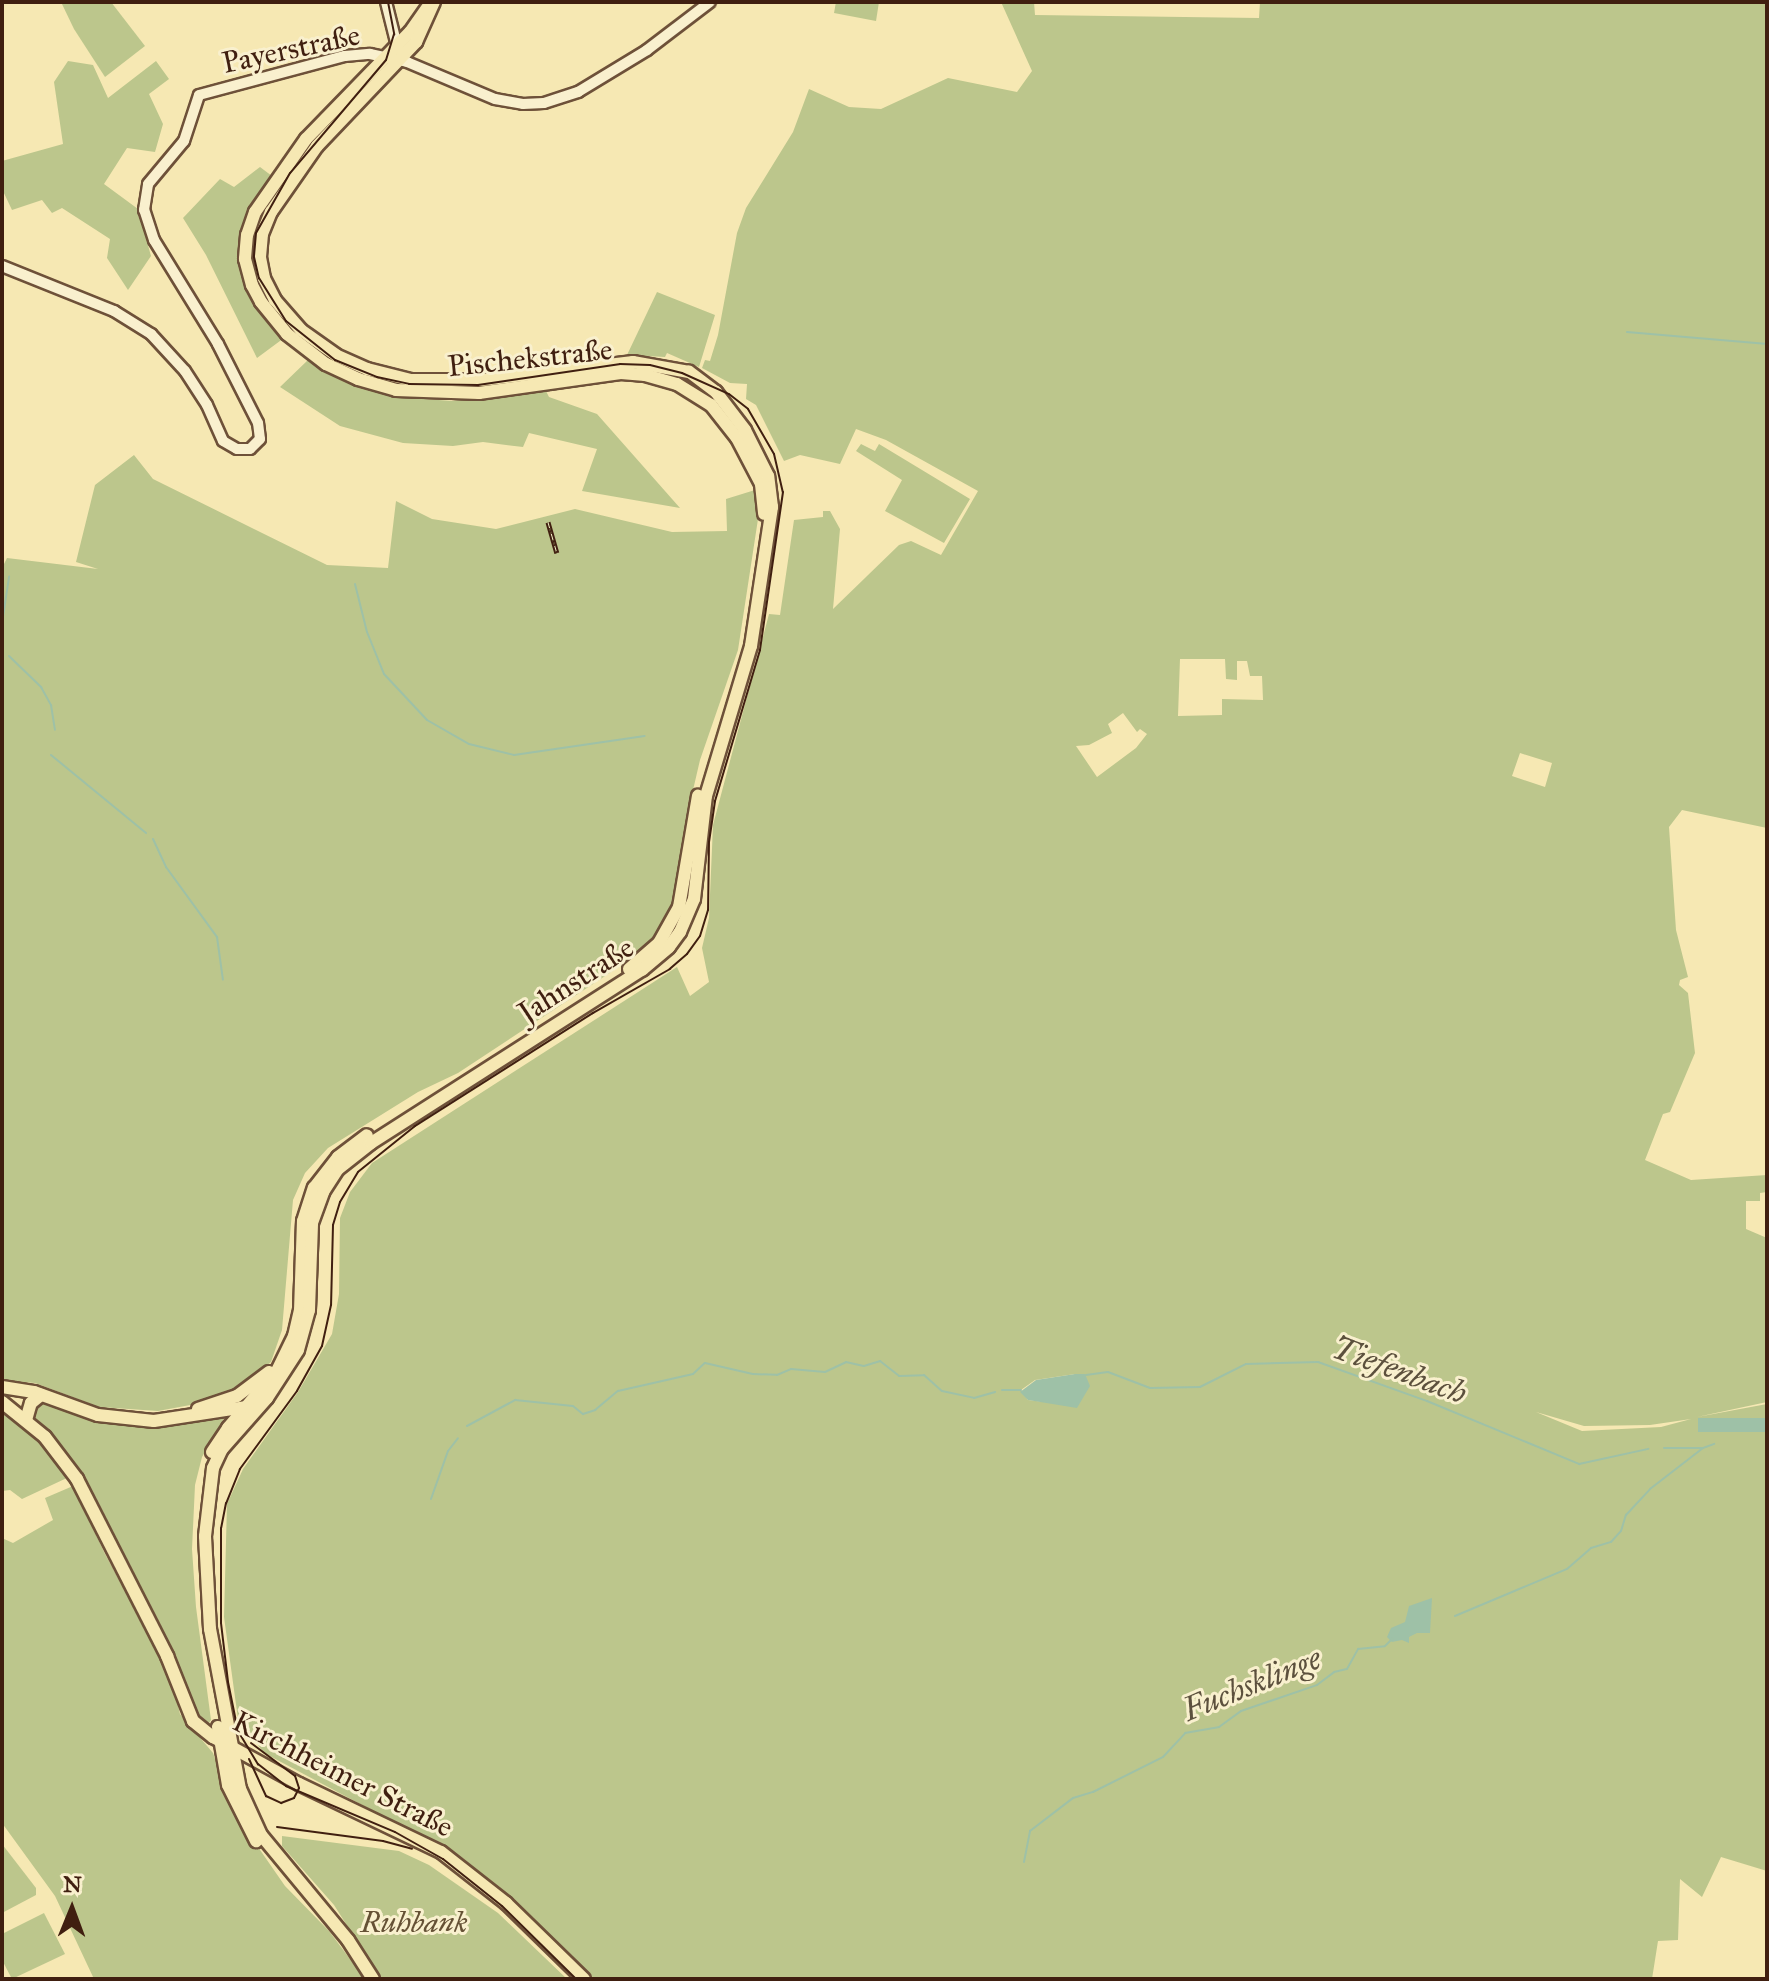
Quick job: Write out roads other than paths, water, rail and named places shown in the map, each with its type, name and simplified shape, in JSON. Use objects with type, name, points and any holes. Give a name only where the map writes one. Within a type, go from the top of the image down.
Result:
[{"type":"main road","name":"Pischekstraße","points":[[432,2],[397,45],[364,75],[297,151],[260,204],[249,228],[245,259],[252,285],[287,334],[335,369],[396,390],[479,393],[630,373],[677,384],[716,401]]},
{"type":"main road","name":"Pischekstraße","points":[[432,2],[411,65],[382,78],[317,146],[276,203],[265,226],[260,249],[264,278],[275,300],[301,330],[347,361],[411,380],[481,380],[641,362],[689,372],[716,401]]},
{"type":"main road","name":"Jahnstraße","points":[[282,1364],[299,1317],[304,1215],[314,1188],[328,1167],[368,1135],[633,966],[654,948],[674,919],[685,888],[698,794],[743,646],[764,513],[755,470],[716,401]]},
{"type":"main road","name":"Jahnstraße","points":[[225,1743],[209,1618],[205,1536],[208,1492],[222,1449],[287,1371],[304,1334],[310,1300],[312,1223],[323,1192],[338,1169],[371,1143],[652,962],[675,940],[688,917],[696,888],[706,796],[749,657],[771,522],[770,486],[760,455],[716,401]]},
{"type":"main road","points":[[282,1364],[221,1436],[206,1465],[201,1491],[199,1561],[207,1663],[225,1743],[240,1789],[261,1835],[331,1920],[373,1979]]},
{"type":"main road","points":[[144,1419],[227,1401],[282,1364]]},
{"type":"main road","points":[[2,1387],[41,1395],[98,1415],[144,1419],[207,1415],[246,1407],[267,1398]]},
{"type":"main road","points":[[26,1420],[31,1403],[41,1395]]},
{"type":"main road","name":"Kirchheimer Straße","points":[[5,1406],[26,1420],[62,1456],[77,1479],[167,1656],[193,1721],[257,1761],[441,1852],[506,1903],[584,1979]]},
{"type":"main road","points":[[207,1415],[220,1427],[221,1436]]},
{"type":"main road","points":[[225,1743],[228,1785],[247,1827],[276,1868],[331,1920]]},
{"type":"main road","points":[[240,1789],[242,1769],[257,1761]]},
{"type":"main road","points":[[247,1827],[261,1835]]},
{"type":"street","points":[[386,2],[397,45],[411,65]]},
{"type":"street","name":"Payerstraße","points":[[2,266],[15,274],[96,303],[135,323],[180,364],[207,405],[226,443],[240,450],[257,444],[260,427],[251,406],[218,344],[154,240],[144,210],[148,184],[188,133],[195,101],[204,93],[345,56],[385,56],[495,99],[523,104],[555,101],[578,92],[647,50],[710,2]]},
{"type":"street","points":[[385,56],[391,39],[391,22]]},
{"type":"street","points":[[345,56],[364,60],[364,75]]},
{"type":"waterway","points":[[1627,332],[1767,344]]},
{"type":"waterway","points":[[2,623],[9,577]]},
{"type":"waterway","points":[[355,584],[367,632],[384,674],[427,720],[469,744],[514,755],[645,736]]},
{"type":"waterway","points":[[9,656],[41,687],[51,705],[55,730]]},
{"type":"waterway","points":[[51,755],[146,833]]},
{"type":"waterway","points":[[153,839],[166,867],[217,937],[223,980]]},
{"type":"waterway","name":"Tiefenbach","points":[[467,1426],[515,1400],[573,1406],[583,1414],[595,1410],[618,1391],[693,1374],[705,1363],[753,1374],[777,1375],[791,1369],[825,1372],[846,1362],[864,1366],[880,1361],[899,1376],[924,1375],[942,1391],[974,1398],[995,1392]]},
{"type":"waterway","name":"Tiefenbach","points":[[1086,1375],[1108,1372],[1150,1388],[1200,1387],[1246,1364],[1318,1362],[1427,1401],[1579,1464],[1648,1449]]},
{"type":"waterway","name":"Tiefenbach","points":[[1002,1390],[1021,1390]]},
{"type":"waterway","name":"Tiefenbach","points":[[431,1499],[448,1451],[458,1438]]},
{"type":"waterway","name":"Tiefenbach","points":[[1664,1448],[1703,1448],[1714,1444]]},
{"type":"waterway","points":[[1455,1616],[1567,1569],[1591,1548],[1611,1542],[1621,1531],[1626,1515],[1650,1489],[1703,1448]]},
{"type":"waterway","name":"Fuchsklinge","points":[[1024,1862],[1030,1831],[1073,1798],[1093,1792],[1163,1757],[1185,1733],[1219,1727],[1241,1711],[1317,1685],[1334,1672],[1347,1669],[1358,1649],[1385,1646],[1392,1639]]},
{"type":"tram line","points":[[388,2],[394,34],[386,60],[290,173],[256,233],[254,257],[259,278],[286,321],[335,360],[377,377],[409,384],[478,385],[620,364],[650,365],[682,373],[729,394],[748,409],[774,454],[783,492],[760,650],[715,801],[709,842],[708,910],[700,936],[687,954],[670,969],[593,1013],[415,1126],[358,1172],[340,1202],[333,1225],[331,1305],[322,1346],[297,1391],[240,1469],[226,1503],[221,1528],[221,1623],[228,1682],[238,1731],[258,1764],[286,1786],[395,1832],[443,1859],[502,1906],[576,1979]]},
{"type":"tram line","points":[[249,1759],[266,1796],[281,1803],[294,1798],[299,1788],[295,1776],[251,1743]]},
{"type":"tram line","points":[[277,1827],[383,1841],[412,1849]]},
{"type":"railway","points":[[548,522],[557,553]]},
{"type":"park label","name":"Ruhbank","points":[[414,1922]]}]
